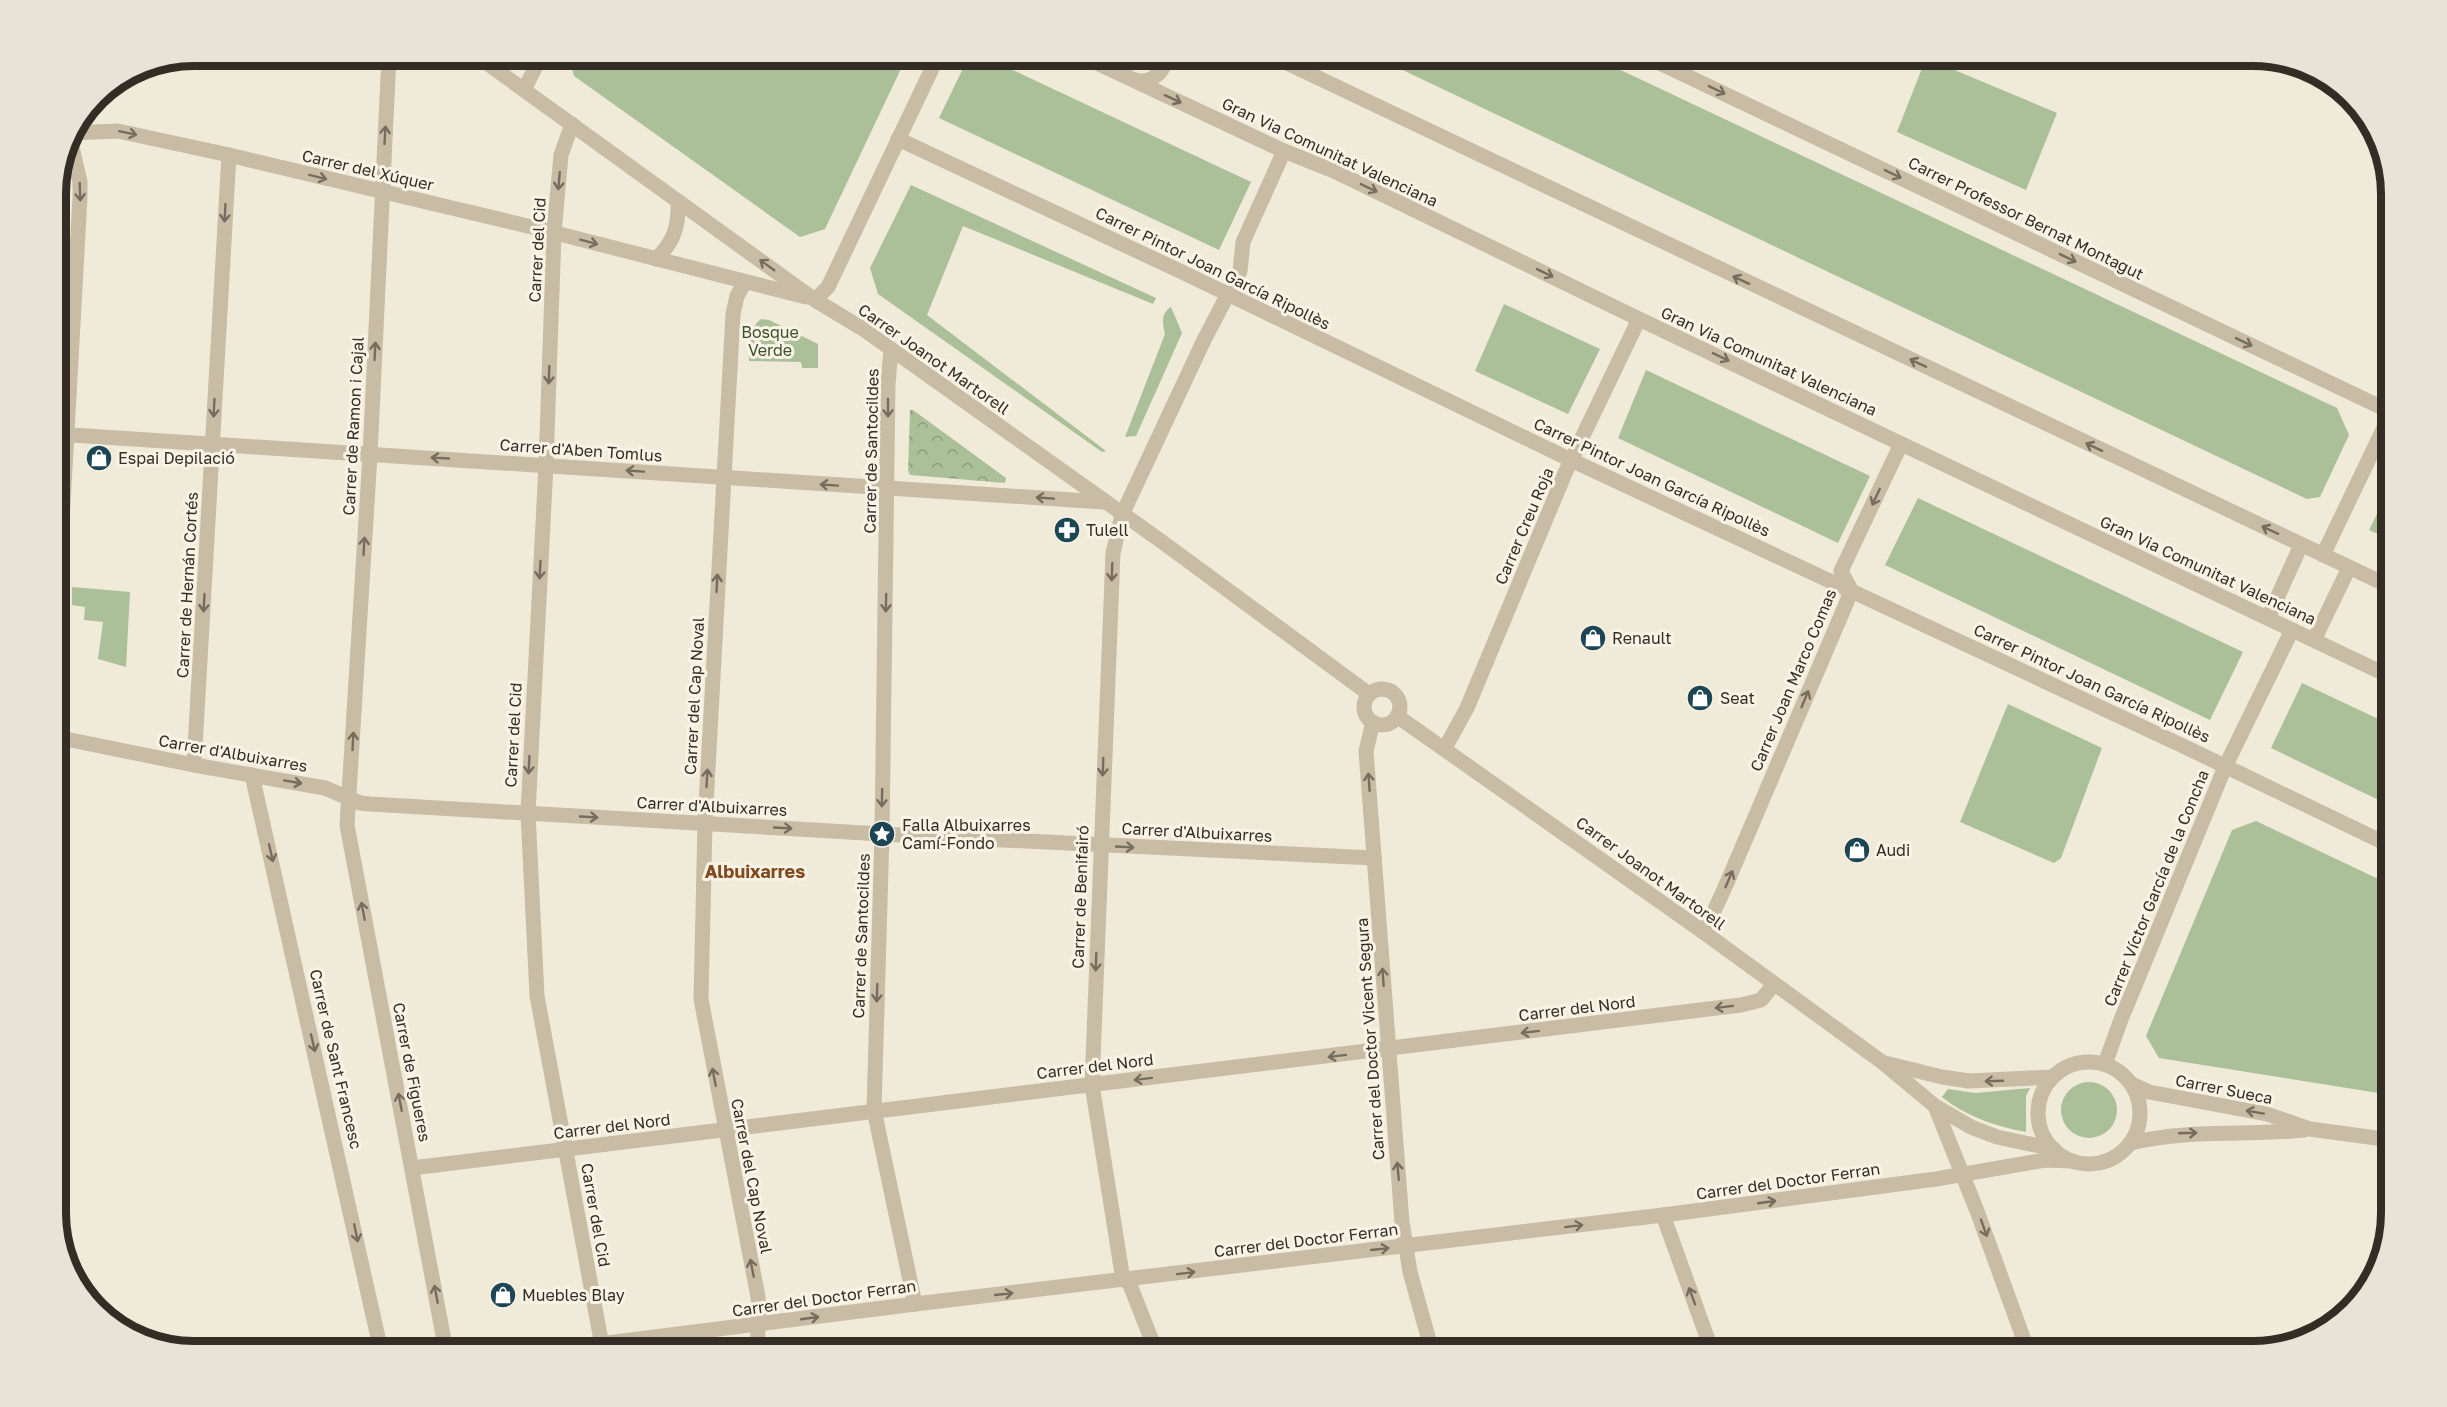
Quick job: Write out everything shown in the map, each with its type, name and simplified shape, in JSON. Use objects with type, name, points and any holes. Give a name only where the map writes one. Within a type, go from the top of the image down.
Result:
[{"type":"street","name":"Carrer de Ramon i Cajal","points":[[350,799],[370,455],[389,66]]},
{"type":"street","name":"Carrer Joanot Martorell","points":[[491,66],[814,300],[863,329],[1122,514],[1369,694]]},
{"type":"street","points":[[524,90],[536,66]]},
{"type":"street","points":[[814,300],[828,287],[933,66]]},
{"type":"street","name":"Gran Via Comunitat Valenciana","points":[[1103,66],[1284,151],[1334,171],[1639,319],[2381,672]]},
{"type":"street","name":"Gran Via Comunitat Valenciana","points":[[1116,66],[1120,72],[1131,79]]},
{"type":"street","points":[[1131,79],[1144,81],[1152,78],[1163,66]]},
{"type":"street","points":[[1293,66],[2381,582]]},
{"type":"street","name":"Carrer Professor Bernat Montagut","points":[[1666,66],[2381,407]]},
{"type":"street","name":"Carrer del Cid","points":[[572,124],[561,154],[554,233],[546,465],[528,813],[537,996],[602,1341]]},
{"type":"street","name":"Carrer del Xúquer","points":[[82,132],[118,131],[229,155],[554,233],[814,300]]},
{"type":"street","name":"Carrer Pintor Joan García Ripollès","points":[[898,139],[1571,460],[2381,841]]},
{"type":"street","name":"Carrer de Benifairó","points":[[1151,1341],[1126,1280],[1092,1085],[1113,553],[1122,514],[1204,340],[1240,271],[1244,242],[1284,151]]},
{"type":"street","points":[[66,372],[80,197],[80,182],[73,152]]},
{"type":"street","name":"Carrer de Hernán Cortés","points":[[194,765],[229,155]]},
{"type":"street","points":[[656,259],[667,249],[674,236],[679,215],[678,201]]},
{"type":"street","name":"Carrer del Cap Noval","points":[[745,282],[737,296],[733,314],[705,823],[701,999],[724,1130],[758,1297],[758,1341]]},
{"type":"street","name":"Carrer Creu Roja","points":[[1446,748],[1467,708],[1571,460],[1639,319]]},
{"type":"street","name":"Carrer de Santocildes","points":[[891,349],[888,384],[882,834],[874,1110],[915,1304]]},
{"type":"street","points":[[2323,555],[2381,433]]},
{"type":"street","name":"Carrer d'Aben Tomlus","points":[[66,434],[1103,502]]},
{"type":"street","name":"Carrer Joan Marco Comas","points":[[1702,931],[1710,920],[1726,885],[1851,591],[1841,572],[1901,444]]},
{"type":"street","points":[[2268,618],[2301,545]]},
{"type":"street","points":[[2314,640],[2349,568]]},
{"type":"street","name":"Carrer Víctor García de la Concha","points":[[2105,1064],[2120,1022],[2225,767],[2292,630]]},
{"type":"street","points":[[1382,688],[1396,694],[1400,708],[1397,716],[1387,724],[1373,722],[1364,709],[1369,694],[1382,688]]},
{"type":"street","name":"Carrer Joanot Martorell","points":[[1397,716],[1446,748],[1702,931],[1882,1062],[1935,1106],[1988,1134],[2054,1149]]},
{"type":"street","name":"Carrer del Doctor Vicent Segura","points":[[1373,722],[1366,751],[1405,1246],[1429,1341]]},
{"type":"street","name":"Carrer d'Albuixarres","points":[[66,739],[325,788],[350,799],[370,804],[1100,846],[1374,858]]},
{"type":"street","name":"Carrer de Sant Francesc","points":[[252,776],[379,1341]]},
{"type":"street","name":"Carrer de Figueres","points":[[350,799],[347,825],[444,1341]]},
{"type":"street","name":"Carrer del Nord","points":[[412,1168],[874,1110],[1388,1050],[1754,1003],[1761,1000],[1774,984]]},
{"type":"street","points":[[2093,1061],[2105,1064],[2117,1069],[2132,1084],[2141,1113],[2138,1129],[2131,1143],[2116,1156],[2102,1162],[2087,1164],[2072,1161],[2054,1149],[2044,1137],[2039,1121],[2039,1106],[2043,1090],[2052,1077],[2078,1062],[2093,1061]]},
{"type":"street","name":"Carrer Joanot Martorell","points":[[1882,1062],[1942,1077],[1969,1081],[2052,1077]]},
{"type":"street","name":"Carrer Sueca","points":[[2132,1084],[2149,1092],[2267,1114],[2310,1129],[2381,1139]]},
{"type":"street","points":[[1935,1106],[2024,1341]]},
{"type":"street","name":"Carrer Sueca","points":[[2131,1143],[2176,1134],[2268,1134],[2310,1129]]},
{"type":"street","name":"Carrer del Doctor Ferran","points":[[652,1341],[915,1304],[1663,1215],[1962,1174],[2045,1160],[2072,1161]]},
{"type":"street","points":[[1663,1215],[1708,1341]]},
{"type":"green space","points":[[571,66],[902,66],[825,229],[800,237],[574,76]]},
{"type":"green space","points":[[964,66],[1004,66],[1251,182],[1219,250],[939,118]]},
{"type":"green space","points":[[1394,66],[1612,66],[2337,408],[2349,435],[2320,497],[2307,499]]},
{"type":"green space","points":[[1923,66],[1945,66],[2057,113],[2026,190],[1897,132]]},
{"type":"green space","points":[[911,185],[1156,298],[1153,304],[963,226],[927,315],[1106,451],[1102,452],[878,294],[870,268]]},
{"type":"green space","points":[[1504,304],[1600,349],[1568,414],[1475,371]]},
{"type":"green space","points":[[1171,307],[1182,333],[1136,436],[1125,437],[1165,334],[1163,323],[1165,313]]},
{"type":"green space","name":"Bosque Verde","points":[[761,319],[769,320],[818,344],[818,368],[802,368],[801,362],[749,361],[752,332]]},
{"type":"green space","points":[[1646,370],[1870,476],[1838,543],[1618,438]]},
{"type":"green space","points":[[910,410],[1006,478],[1005,483],[910,475],[908,471]]},
{"type":"green space","points":[[1918,498],[2243,652],[2210,720],[1885,565]]},
{"type":"green space","points":[[2381,506],[2381,535],[2369,530]]},
{"type":"green space","points":[[72,587],[130,592],[126,667],[98,659],[103,622],[84,620],[85,607],[72,605]]},
{"type":"green space","points":[[2302,683],[2381,720],[2381,801],[2271,748]]},
{"type":"green space","points":[[2008,704],[2102,748],[2061,858],[2054,863],[1960,822]]},
{"type":"green space","points":[[2256,821],[2381,880],[2381,1093],[2159,1058],[2146,1036],[2232,830]]},
{"type":"green space","points":[[2083,1082],[2095,1082],[2105,1086],[2113,1094],[2117,1110],[2113,1126],[2105,1134],[2095,1138],[2083,1138],[2073,1134],[2065,1126],[2061,1116],[2061,1104],[2065,1094],[2073,1086]]},
{"type":"green space","points":[[2030,1088],[2026,1096],[2026,1132],[1982,1120],[1942,1097],[1948,1089],[1975,1093]]},
{"type":"place","name":"Espai Depilació","points":[[99,458]]},
{"type":"place","name":"Tulell","points":[[1067,530]]},
{"type":"place","name":"Renault","points":[[1593,638]]},
{"type":"place","name":"Seat","points":[[1700,698]]},
{"type":"place","name":"Falla Albuixarres Camí-Fondo","points":[[882,834]]},
{"type":"place","name":"Audi","points":[[1857,850]]},
{"type":"place","name":"Muebles Blay","points":[[503,1295]]},
{"type":"district","name":"Albuixarres","points":[[755,872]]}]
